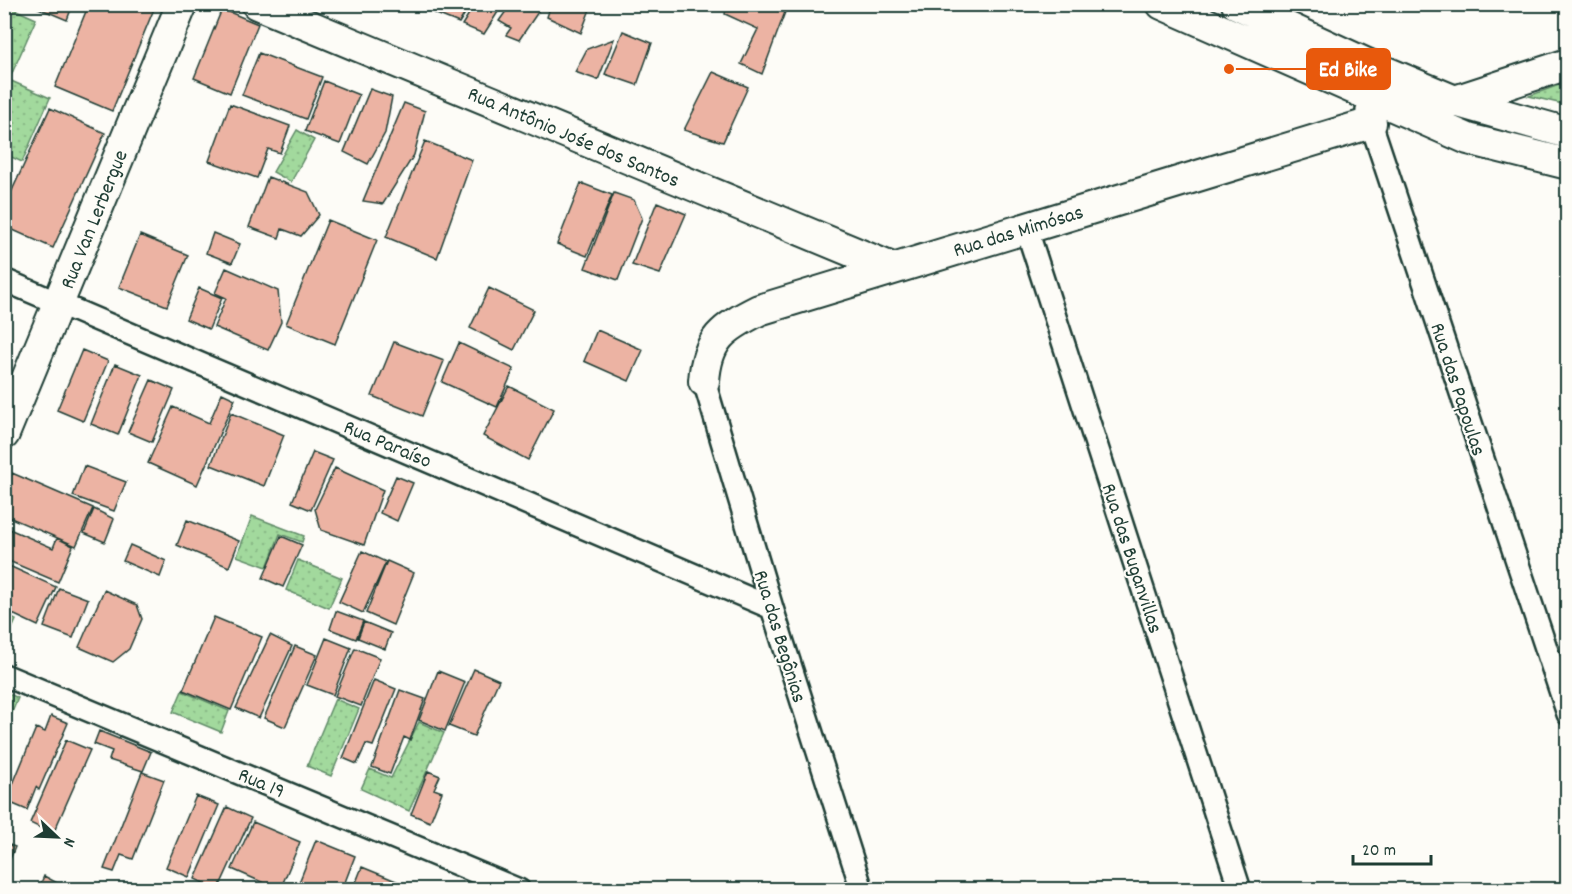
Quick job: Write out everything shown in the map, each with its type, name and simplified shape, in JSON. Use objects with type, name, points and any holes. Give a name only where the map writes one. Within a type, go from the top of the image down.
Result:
[{"type":"street","name":"Rua Van Lerbergue","points":[[4,434],[182,4]]},
{"type":"street","name":"Rua Antônio Jośe dos Santos","points":[[257,4],[892,268]]},
{"type":"street","points":[[1162,4],[1363,77],[1568,133]]},
{"type":"street","points":[[1237,4],[1468,139],[1568,164]]},
{"type":"street","points":[[1455,101],[1568,64]]},
{"type":"street","name":"Rua das Papoulas","points":[[1363,77],[1371,123],[1568,714]]},
{"type":"street","name":"Rua das Mimósas","points":[[704,381],[705,358],[712,345],[735,323],[759,310],[1371,123]]},
{"type":"street","name":"Rua das Buganvillas","points":[[1026,227],[1240,890]]},
{"type":"street","name":"Rua Paraíso","points":[[4,280],[772,608]]},
{"type":"street","name":"Rua das Begônias","points":[[704,381],[772,608],[862,890]]},
{"type":"street","name":"Rua 19","points":[[4,675],[519,890]]},
{"type":"green space","points":[[5,5],[36,19],[9,80],[50,98],[22,162],[5,154]]},
{"type":"green space","points":[[1567,82],[1567,105],[1529,96]]},
{"type":"green space","points":[[297,130],[314,140],[291,182],[273,172]]},
{"type":"green space","points":[[252,516],[304,536],[302,542],[280,534],[267,567],[237,556]]},
{"type":"green space","points":[[298,560],[342,578],[329,608],[286,590]]},
{"type":"green space","points":[[5,615],[16,620],[7,640],[5,640]]},
{"type":"green space","points":[[182,691],[229,711],[221,732],[173,712]]},
{"type":"green space","points":[[5,692],[18,698],[5,729]]},
{"type":"green space","points":[[335,699],[359,709],[331,776],[307,766]]},
{"type":"green space","points":[[419,722],[444,733],[409,811],[361,789],[370,769],[391,778]]},
{"type":"building","points":[[29,4],[73,4],[67,20]]},
{"type":"building","points":[[89,4],[156,4],[112,111],[55,87]]},
{"type":"building","points":[[415,4],[436,4],[431,12]]},
{"type":"building","points":[[439,4],[471,4],[459,23],[434,13]]},
{"type":"building","points":[[475,4],[503,4],[484,34],[462,25]]},
{"type":"building","points":[[511,4],[539,4],[538,12],[519,40],[506,35],[511,28],[499,21]]},
{"type":"building","points":[[551,4],[592,4],[581,33],[547,17]]},
{"type":"building","points":[[727,4],[788,4],[762,74],[741,64],[758,29],[725,14]]},
{"type":"building","points":[[222,9],[258,24],[230,93],[194,78]]},
{"type":"building","points":[[623,31],[652,43],[637,85],[605,74]]},
{"type":"building","points":[[614,39],[598,80],[575,72],[587,49]]},
{"type":"building","points":[[259,53],[322,77],[306,119],[242,95]]},
{"type":"building","points":[[713,72],[748,87],[723,142],[684,130]]},
{"type":"building","points":[[324,81],[359,95],[340,144],[305,131]]},
{"type":"building","points":[[370,89],[392,97],[385,133],[368,164],[344,152]]},
{"type":"building","points":[[404,103],[425,111],[414,155],[383,204],[363,201]]},
{"type":"building","points":[[230,104],[290,126],[280,153],[268,149],[257,178],[209,161]]},
{"type":"building","points":[[50,108],[105,133],[53,248],[4,226],[4,208]]},
{"type":"building","points":[[425,141],[472,160],[437,258],[386,237]]},
{"type":"building","points":[[268,177],[308,192],[319,215],[301,236],[282,229],[279,238],[249,227]]},
{"type":"building","points":[[581,183],[612,195],[587,256],[557,244]]},
{"type":"building","points":[[614,193],[634,200],[642,218],[618,280],[585,268]]},
{"type":"building","points":[[657,202],[686,214],[660,274],[632,265]]},
{"type":"building","points":[[328,220],[377,240],[335,344],[286,324]]},
{"type":"building","points":[[213,233],[240,244],[232,263],[206,253]]},
{"type":"building","points":[[140,235],[188,255],[167,306],[119,287]]},
{"type":"building","points":[[226,268],[278,291],[281,322],[268,350],[214,327],[226,298],[215,293]]},
{"type":"building","points":[[199,288],[222,298],[209,329],[186,319]]},
{"type":"building","points":[[489,288],[534,310],[514,350],[470,328]]},
{"type":"building","points":[[597,330],[643,350],[629,381],[584,361]]},
{"type":"building","points":[[394,342],[444,361],[422,416],[372,396]]},
{"type":"building","points":[[459,343],[514,369],[497,407],[442,382]]},
{"type":"building","points":[[82,350],[108,361],[83,421],[57,410]]},
{"type":"building","points":[[115,364],[142,375],[118,435],[91,424]]},
{"type":"building","points":[[151,380],[174,390],[152,442],[128,432]]},
{"type":"building","points":[[509,386],[554,409],[528,460],[483,436]]},
{"type":"building","points":[[222,393],[235,399],[197,485],[148,463],[173,407],[209,423]]},
{"type":"building","points":[[231,413],[284,435],[264,486],[211,465]]},
{"type":"building","points":[[313,452],[333,460],[311,510],[292,502]]},
{"type":"building","points":[[84,466],[126,482],[114,511],[73,496]]},
{"type":"building","points":[[335,468],[383,490],[364,545],[321,530],[315,509]]},
{"type":"building","points":[[12,473],[93,508],[76,546],[4,515],[4,491]]},
{"type":"building","points":[[396,476],[413,483],[397,521],[380,513]]},
{"type":"building","points":[[94,509],[114,519],[105,542],[84,533]]},
{"type":"building","points":[[187,520],[239,541],[229,567],[177,545]]},
{"type":"building","points":[[7,528],[53,548],[57,538],[73,546],[58,582],[4,559]]},
{"type":"building","points":[[281,536],[302,545],[283,587],[263,578]]},
{"type":"building","points":[[130,545],[166,561],[160,577],[123,561]]},
{"type":"building","points":[[362,551],[386,562],[363,613],[339,602]]},
{"type":"building","points":[[387,561],[414,573],[393,625],[366,613]]},
{"type":"building","points":[[7,565],[56,587],[38,626],[4,610],[4,571]]},
{"type":"building","points":[[59,588],[88,599],[73,638],[44,627]]},
{"type":"building","points":[[104,590],[137,605],[142,619],[129,649],[113,662],[79,647]]},
{"type":"building","points":[[336,611],[363,621],[356,639],[330,629]]},
{"type":"building","points":[[214,617],[262,637],[231,710],[183,690]]},
{"type":"building","points":[[364,622],[391,633],[385,649],[358,638]]},
{"type":"building","points":[[270,635],[292,646],[259,718],[236,708]]},
{"type":"building","points":[[326,638],[351,648],[333,695],[307,685]]},
{"type":"building","points":[[295,646],[317,655],[285,727],[264,718]]},
{"type":"building","points":[[355,648],[380,658],[361,706],[335,696]]},
{"type":"building","points":[[474,669],[499,680],[474,736],[449,726]]},
{"type":"building","points":[[438,671],[465,682],[445,731],[419,720]]},
{"type":"building","points":[[374,680],[396,689],[373,746],[366,744],[357,764],[343,758]]},
{"type":"building","points":[[400,690],[425,699],[410,740],[404,737],[390,774],[372,767]]},
{"type":"building","points":[[51,716],[68,723],[39,790],[36,787],[27,810],[6,801],[36,728],[45,732]]},
{"type":"building","points":[[99,731],[151,752],[143,771],[109,760],[112,751],[94,744]]},
{"type":"building","points":[[66,740],[90,750],[53,834],[30,823]]},
{"type":"building","points":[[4,770],[12,773],[4,791]]},
{"type":"building","points":[[428,771],[440,776],[434,789],[442,792],[430,822],[411,814]]},
{"type":"building","points":[[142,772],[164,780],[133,859],[121,855],[114,872],[104,869]]},
{"type":"building","points":[[196,796],[219,805],[189,877],[166,867]]},
{"type":"building","points":[[227,807],[251,818],[218,890],[195,879]]},
{"type":"building","points":[[253,822],[300,842],[280,890],[232,869]]},
{"type":"building","points":[[316,840],[355,856],[342,890],[296,890]]},
{"type":"building","points":[[4,843],[15,847],[8,864],[4,862]]},
{"type":"building","points":[[362,867],[413,888],[412,890],[353,890]]},
{"type":"building","points":[[44,876],[63,886],[61,890],[38,890]]},
{"type":"place","name":"Ed Bike","points":[[1229,69]]}]
